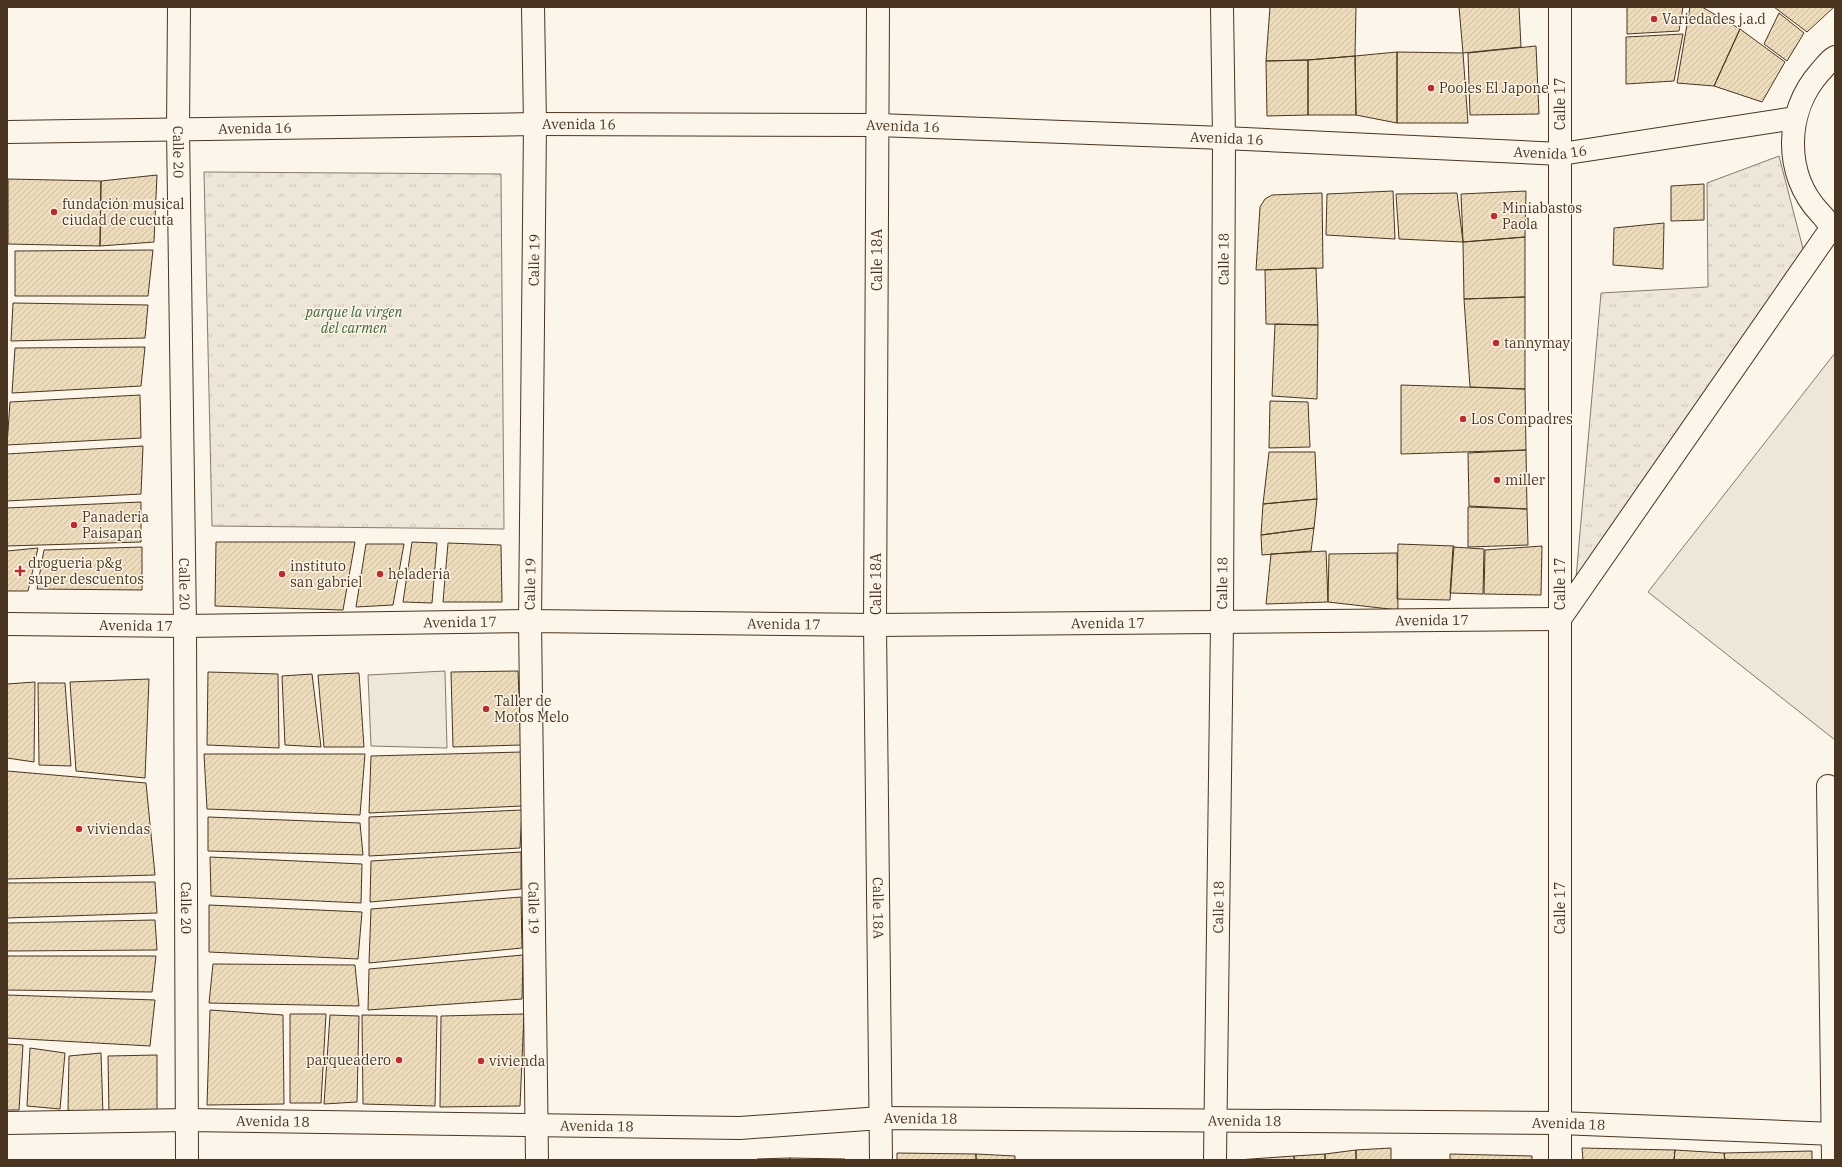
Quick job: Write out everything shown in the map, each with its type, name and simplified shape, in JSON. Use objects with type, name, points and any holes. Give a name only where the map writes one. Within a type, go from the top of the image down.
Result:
[{"type":"street","name":"Calle 20","points":[[179,7],[178,129],[185,626],[187,1160]]},
{"type":"street","name":"Calle 19","points":[[533,7],[535,124],[530,621],[537,1160]]},
{"type":"street","name":"Calle 18A","points":[[878,7],[875,626],[881,1160]]},
{"type":"street","name":"Calle 18","points":[[1215,1160],[1214,1121],[1222,623],[1224,138],[1222,7]]},
{"type":"street","name":"Calle 17","points":[[1560,7],[1560,1160]]},
{"type":"street","points":[[1560,619],[1834,228],[1812,205],[1798,178],[1792,148],[1795,118],[1808,85],[1835,56]]},
{"type":"street","name":"Avenida 16","points":[[7,132],[535,124],[878,125],[1224,138],[1560,154],[1795,118]]},
{"type":"street","name":"Avenida 17","points":[[7,624],[185,626],[530,621],[875,626],[1560,619]]},
{"type":"street","points":[[1828,786],[1834,1134],[1833,1160]]},
{"type":"street","name":"Avenida 18","points":[[7,1123],[187,1120],[740,1128],[881,1118],[1559,1123],[1834,1134]]},
{"type":"green space","points":[[1779,156],[1807,264],[1574,601],[1601,293],[1708,287],[1707,183]]},
{"type":"green space","name":"parque la virgen del carmen","points":[[204,172],[501,174],[504,529],[212,526]]},
{"type":"green space","points":[[1835,353],[1835,740],[1648,592]]},
{"type":"shaded area","points":[[445,671],[447,748],[371,746],[368,675]]},
{"type":"building","points":[[1270,7],[1356,7],[1355,56],[1308,60],[1266,61]]},
{"type":"building","points":[[1459,7],[1519,7],[1521,47],[1463,53]]},
{"type":"building","name":"Variedades j.a.d","points":[[1627,7],[1683,7],[1679,31],[1627,34]]},
{"type":"building","points":[[1690,7],[1702,7],[1740,29],[1714,86],[1677,83]]},
{"type":"building","points":[[1774,7],[1834,7],[1807,32]]},
{"type":"building","points":[[1779,13],[1804,33],[1787,61],[1764,44]]},
{"type":"building","points":[[1740,29],[1785,62],[1762,102],[1714,86]]},
{"type":"building","points":[[1683,34],[1674,81],[1626,84],[1626,37]]},
{"type":"building","points":[[1536,46],[1539,114],[1470,115],[1468,53]]},
{"type":"building","name":"Pooles El Japone","points":[[1397,52],[1463,53],[1468,123],[1397,123]]},
{"type":"building","points":[[1397,52],[1397,123],[1356,115],[1355,56]]},
{"type":"building","points":[[1355,56],[1356,115],[1308,115],[1308,60]]},
{"type":"building","points":[[1308,60],[1308,115],[1267,116],[1266,61]]},
{"type":"building","points":[[157,175],[154,242],[100,246],[101,181]]},
{"type":"building","name":"fundación musical ciudad de cucuta","points":[[8,179],[101,181],[100,246],[8,244]]},
{"type":"building","points":[[1704,184],[1704,220],[1671,221],[1671,186]]},
{"type":"building","points":[[1393,191],[1395,239],[1326,235],[1327,194]]},
{"type":"building","name":"Miniabastos Paola","points":[[1526,191],[1525,237],[1463,242],[1461,194]]},
{"type":"building","points":[[1322,193],[1323,268],[1256,270],[1260,207],[1265,199],[1272,195]]},
{"type":"building","points":[[1457,193],[1463,242],[1399,239],[1396,194]]},
{"type":"building","points":[[1664,223],[1663,269],[1613,265],[1614,228]]},
{"type":"building","points":[[1525,237],[1525,297],[1464,299],[1463,242]]},
{"type":"building","points":[[153,250],[148,296],[15,296],[15,251]]},
{"type":"building","points":[[1316,268],[1318,325],[1266,324],[1265,270]]},
{"type":"building","name":"tannymay","points":[[1525,297],[1525,389],[1470,387],[1464,299]]},
{"type":"building","points":[[13,303],[148,305],[145,338],[11,341]]},
{"type":"building","points":[[1275,324],[1318,325],[1317,399],[1272,396]]},
{"type":"building","points":[[145,347],[141,386],[12,393],[15,348]]},
{"type":"building","name":"Los Compadres","points":[[1401,385],[1525,389],[1526,450],[1401,454]]},
{"type":"building","points":[[140,395],[141,438],[7,445],[10,402]]},
{"type":"building","points":[[1270,401],[1308,402],[1310,447],[1269,448]]},
{"type":"building","points":[[143,446],[141,494],[7,501],[7,454]]},
{"type":"building","name":"miller","points":[[1526,450],[1527,509],[1469,506],[1468,453]]},
{"type":"building","points":[[1269,452],[1315,452],[1317,499],[1263,504]]},
{"type":"building","points":[[1317,499],[1314,528],[1261,535],[1263,504]]},
{"type":"building","name":"Panaderia Paisapan","points":[[141,502],[141,542],[7,546],[7,508]]},
{"type":"building","points":[[1468,507],[1527,509],[1528,545],[1468,547]]},
{"type":"building","points":[[1314,528],[1311,551],[1262,555],[1261,535]]},
{"type":"building","name":"instituto san gabriel","points":[[216,542],[355,542],[343,610],[215,606]]},
{"type":"building","points":[[412,542],[437,543],[432,603],[403,602]]},
{"type":"building","points":[[448,543],[501,545],[502,602],[443,602]]},
{"type":"building","name":"heladeria","points":[[366,544],[404,544],[393,605],[356,607]]},
{"type":"building","points":[[1398,544],[1454,546],[1450,600],[1397,599]]},
{"type":"building","points":[[1542,546],[1541,595],[1484,594],[1485,550]]},
{"type":"building","points":[[142,547],[142,590],[37,589],[44,550]]},
{"type":"building","points":[[1453,547],[1484,549],[1483,594],[1450,593]]},
{"type":"building","name":"drogueria p&g super descuentos","points":[[38,548],[28,591],[7,591],[7,551]]},
{"type":"building","points":[[1326,551],[1328,602],[1266,604],[1271,554]]},
{"type":"building","points":[[1397,553],[1398,610],[1328,602],[1329,554]]},
{"type":"building","name":"Taller de Motos Melo","points":[[518,671],[521,745],[453,747],[451,672]]},
{"type":"building","points":[[208,672],[278,674],[279,748],[207,745]]},
{"type":"building","points":[[359,673],[364,747],[324,747],[318,675]]},
{"type":"building","points":[[312,674],[321,747],[285,745],[282,676]]},
{"type":"building","points":[[149,679],[145,778],[76,771],[70,682]]},
{"type":"building","points":[[35,682],[34,762],[7,758],[7,684]]},
{"type":"building","points":[[38,683],[65,683],[71,766],[39,765]]},
{"type":"building","points":[[522,752],[522,806],[369,813],[371,756]]},
{"type":"building","points":[[204,754],[365,754],[360,815],[207,809]]},
{"type":"building","name":"viviendas","points":[[7,771],[146,783],[155,875],[7,879]]},
{"type":"building","points":[[522,810],[520,848],[369,856],[369,817]]},
{"type":"building","points":[[208,817],[360,823],[363,855],[208,851]]},
{"type":"building","points":[[521,852],[521,889],[370,902],[371,861]]},
{"type":"building","points":[[210,857],[362,864],[361,903],[211,896]]},
{"type":"building","points":[[155,882],[157,913],[7,918],[7,883]]},
{"type":"building","points":[[521,897],[522,948],[369,963],[371,909]]},
{"type":"building","points":[[209,905],[362,912],[358,959],[209,952]]},
{"type":"building","points":[[155,920],[157,950],[7,951],[7,923]]},
{"type":"building","points":[[523,955],[522,999],[368,1010],[369,969]]},
{"type":"building","points":[[7,956],[156,956],[152,992],[7,990]]},
{"type":"building","points":[[213,964],[355,965],[359,1006],[209,1003]]},
{"type":"building","points":[[7,995],[155,1000],[150,1046],[7,1038]]},
{"type":"building","points":[[210,1010],[283,1015],[284,1104],[207,1105]]},
{"type":"building","points":[[290,1014],[326,1014],[321,1103],[290,1103]]},
{"type":"building","name":"vivienda","points":[[524,1014],[520,1106],[440,1107],[441,1016]]},
{"type":"building","points":[[330,1015],[359,1016],[357,1102],[324,1104]]},
{"type":"building","name":"parqueadero","points":[[362,1015],[437,1016],[435,1106],[363,1104]]},
{"type":"building","points":[[7,1044],[23,1045],[19,1110],[7,1110]]},
{"type":"building","points":[[30,1048],[65,1053],[60,1109],[27,1106]]},
{"type":"building","points":[[101,1053],[103,1115],[68,1110],[69,1056]]},
{"type":"building","points":[[157,1055],[157,1119],[109,1116],[108,1056]]},
{"type":"building","points":[[1391,1148],[1391,1160],[1356,1160],[1356,1150]]},
{"type":"building","points":[[1582,1148],[1675,1150],[1674,1160],[1583,1160]]},
{"type":"building","points":[[1356,1150],[1356,1160],[1325,1160],[1325,1154]]},
{"type":"building","points":[[1675,1150],[1724,1153],[1725,1160],[1674,1160]]},
{"type":"building","points":[[1812,1151],[1812,1160],[1725,1160],[1724,1153]]},
{"type":"building","points":[[897,1153],[976,1154],[976,1160],[897,1160]]},
{"type":"building","points":[[976,1154],[1015,1156],[1015,1160],[976,1160]]},
{"type":"building","points":[[1325,1154],[1325,1160],[1294,1160],[1294,1156]]},
{"type":"building","points":[[1450,1154],[1532,1156],[1532,1160],[1450,1160]]},
{"type":"building","points":[[1294,1156],[1294,1160],[1237,1160]]},
{"type":"building","points":[[790,1158],[790,1160],[757,1160],[757,1159]]},
{"type":"building","points":[[790,1158],[845,1159],[845,1160],[790,1160]]},
{"type":"place","name":"Variedades j.a.d","points":[[1654,19]]},
{"type":"place","name":"Pooles El Japone","points":[[1431,88]]},
{"type":"place","name":"fundación musical ciudad de cucuta","points":[[54,212]]},
{"type":"place","name":"Miniabastos Paola","points":[[1494,216]]},
{"type":"place","name":"tannymay","points":[[1496,343]]},
{"type":"place","name":"Los Compadres","points":[[1463,419]]},
{"type":"place","name":"miller","points":[[1497,480]]},
{"type":"place","name":"Panaderia Paisapan","points":[[74,525]]},
{"type":"place","name":"drogueria p&g super descuentos","points":[[20,571]]},
{"type":"place","name":"instituto san gabriel","points":[[282,574]]},
{"type":"place","name":"heladeria","points":[[380,574]]},
{"type":"place","name":"Taller de Motos Melo","points":[[486,709]]},
{"type":"place","name":"viviendas","points":[[79,829]]},
{"type":"place","name":"parqueadero","points":[[399,1060]]},
{"type":"place","name":"vivienda","points":[[481,1061]]}]
